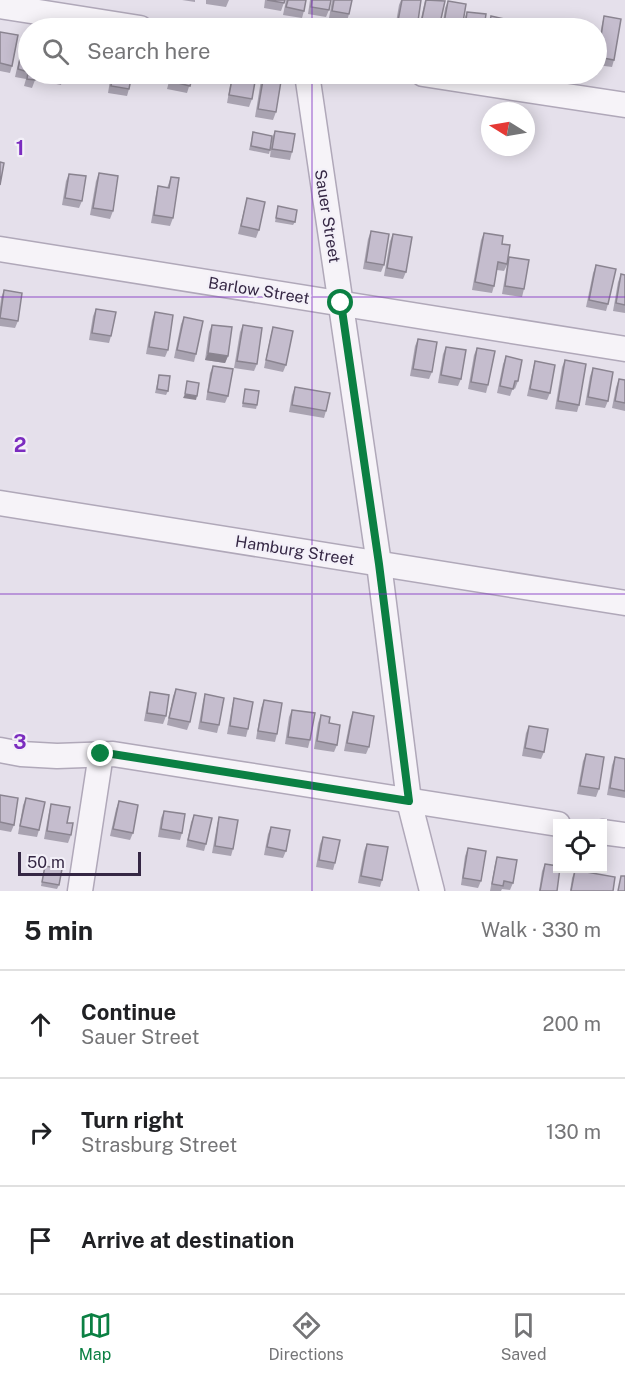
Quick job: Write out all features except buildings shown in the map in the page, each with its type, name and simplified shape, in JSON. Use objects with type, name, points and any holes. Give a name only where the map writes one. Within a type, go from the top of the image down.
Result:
[{"type":"street","points":[[0,6],[76,18]]},
{"type":"street","name":"Sauer Street","points":[[308,84],[379,564],[409,801],[432,891]]},
{"type":"street","points":[[488,84],[625,105]]},
{"type":"street","name":"Barlow Street","points":[[0,249],[625,349]]},
{"type":"street","name":"Hamburg Street","points":[[0,503],[625,603]]},
{"type":"street","points":[[0,750],[57,756],[112,754],[553,823]]},
{"type":"street","points":[[80,891],[101,754]]},
{"type":"street","points":[[607,833],[625,835]]},
{"type":"route","points":[[101,754],[409,801],[379,564],[341,303]]}]
